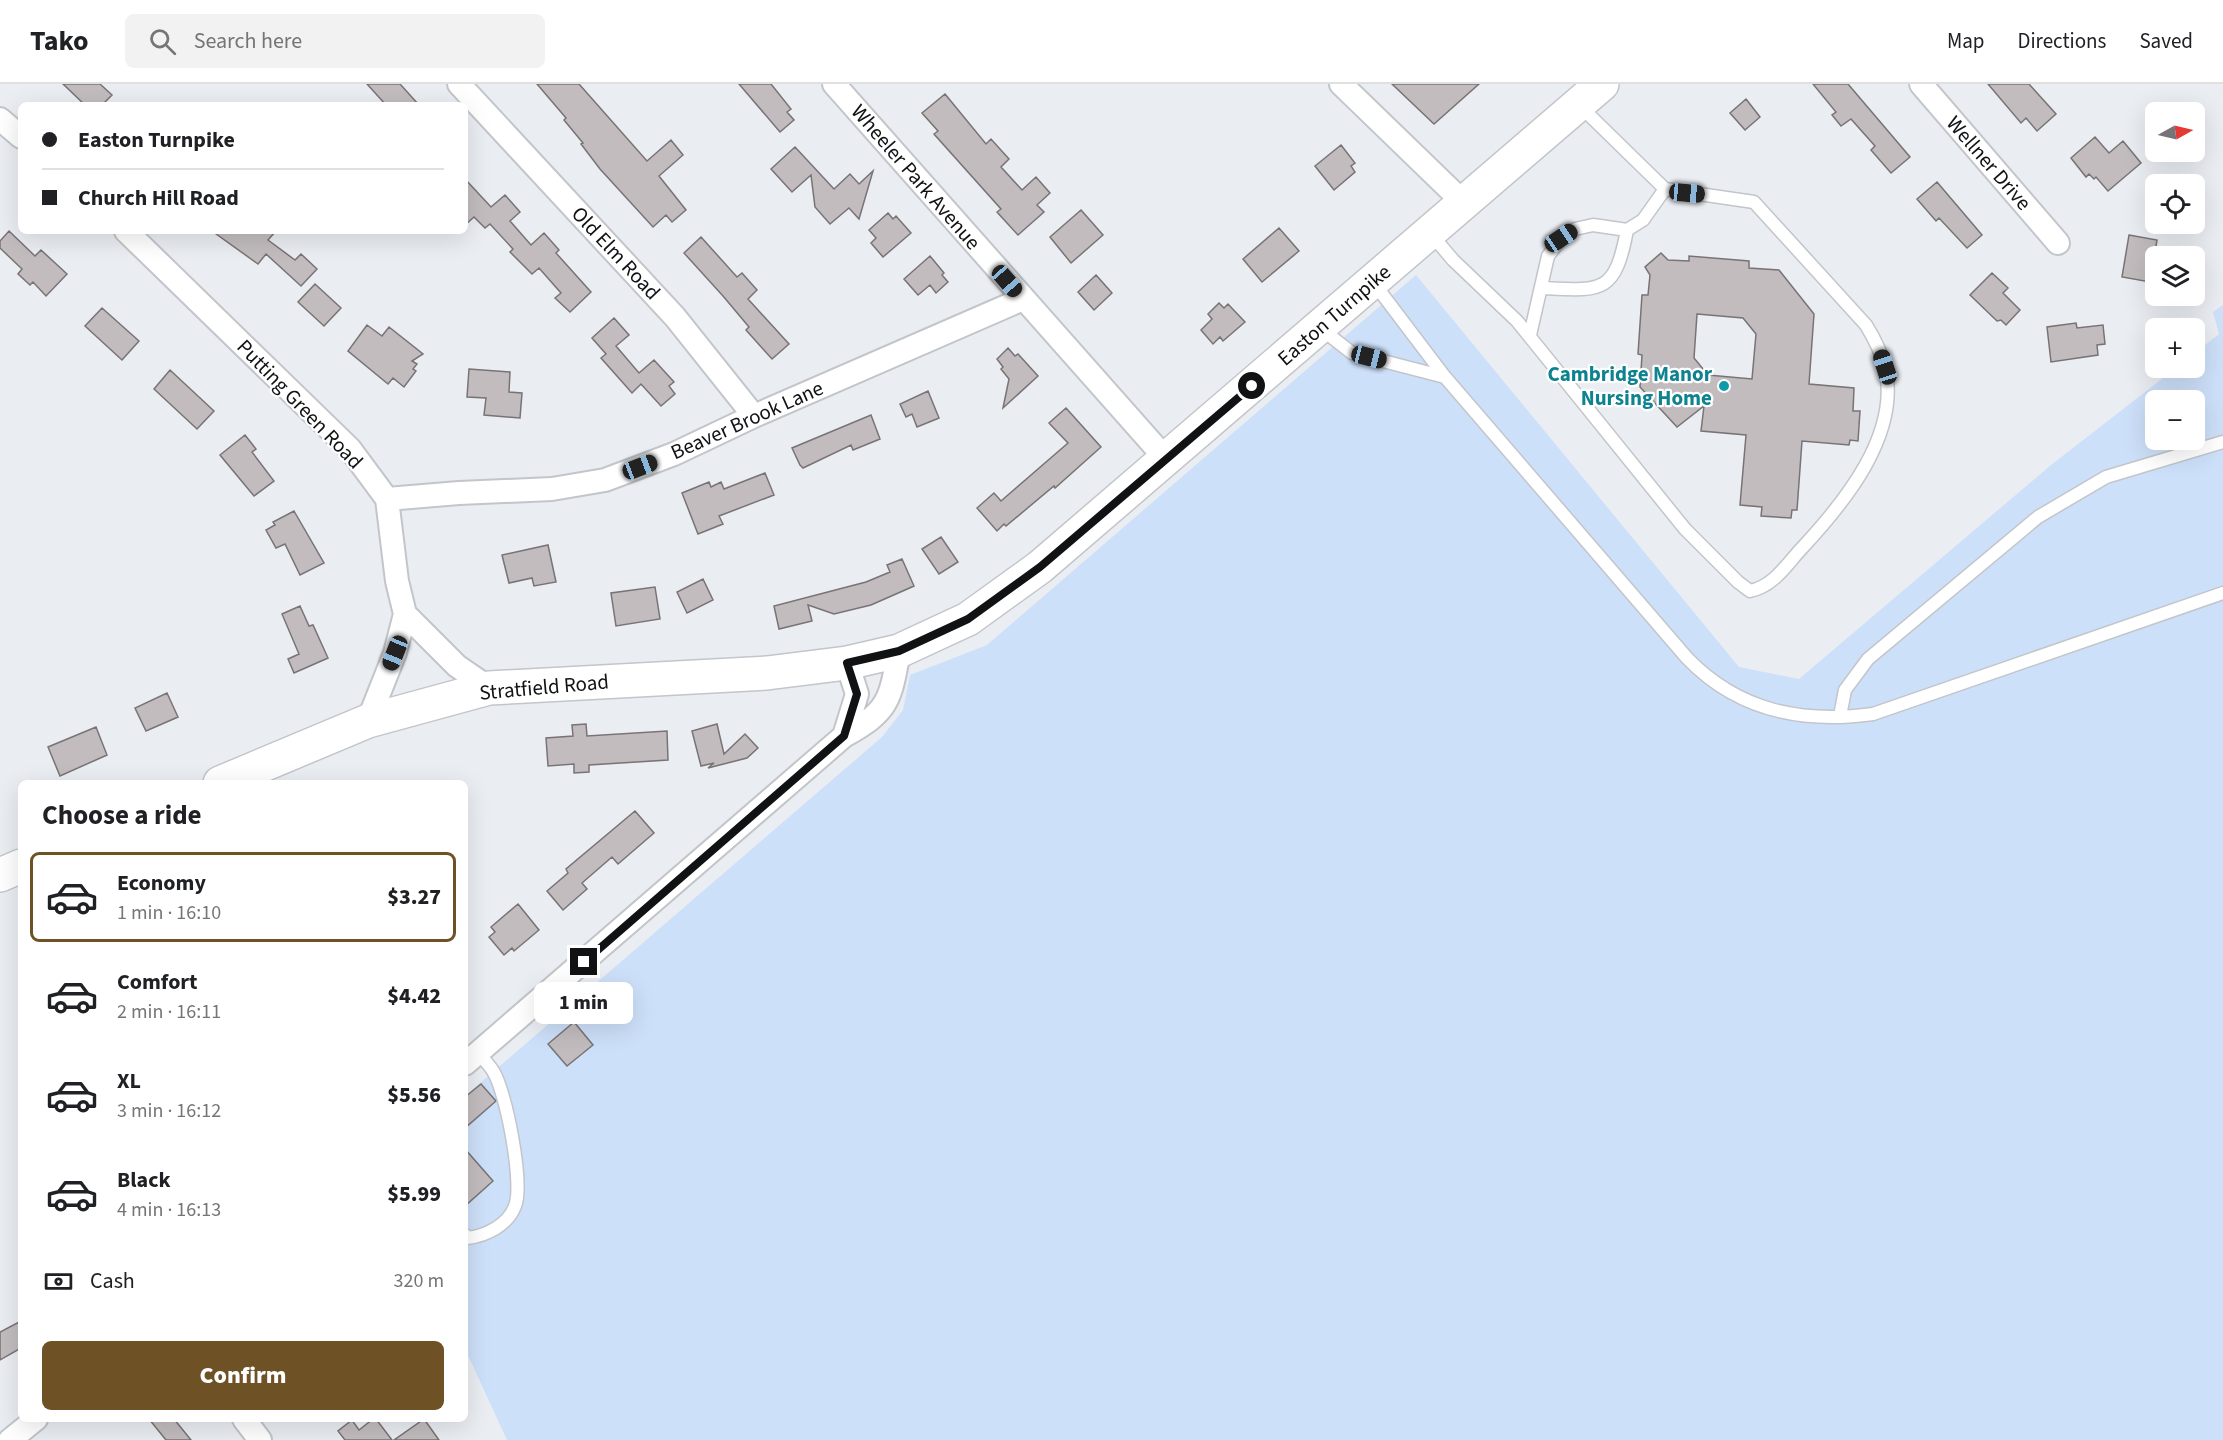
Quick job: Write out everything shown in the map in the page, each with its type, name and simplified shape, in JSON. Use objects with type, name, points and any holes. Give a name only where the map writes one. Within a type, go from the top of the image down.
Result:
[{"type":"main road","name":"Easton Turnpike","points":[[847,663],[899,651],[968,619],[1040,567],[1465,204],[1590,94]]},
{"type":"main road","name":"Stratfield Road","points":[[227,780],[368,721],[489,688],[767,673],[847,663]]},
{"type":"main road","points":[[0,875],[18,867]]},
{"type":"street","name":"Wheeler Park Avenue","points":[[834,84],[1166,459]]},
{"type":"street","points":[[1341,84],[1465,204]]},
{"type":"street","name":"Wellner Drive","points":[[1921,84],[2058,243]]},
{"type":"street","name":"Old Elm Road","points":[[466,88],[675,317],[754,416]]},
{"type":"street","points":[[0,119],[18,134]]},
{"type":"street","name":"Putting Green Road","points":[[129,234],[350,449],[387,499],[397,581],[405,614],[395,653],[368,721]]},
{"type":"street","name":"Beaver Brook Lane","points":[[387,499],[552,489],[606,480],[674,454],[754,416],[1023,299]]},
{"type":"street","points":[[405,614],[458,666],[489,688]]},
{"type":"street","points":[[471,1059],[844,736],[882,710],[894,680],[899,651]]},
{"type":"street","points":[[844,736],[857,694],[847,663]]},
{"type":"street","points":[[10,1440],[32,1422]]},
{"type":"street","points":[[246,1422],[260,1440]]},
{"type":"lane","points":[[1430,233],[1453,260],[1530,335],[1685,529],[1750,591],[1766,588],[1821,529],[1862,472],[1882,425],[1888,387],[1879,347],[1866,325],[1754,202],[1665,189],[1590,94]]},
{"type":"lane","points":[[1530,335],[1543,288],[1548,256],[1568,234],[1575,229],[1593,225],[1626,230],[1643,220],[1665,189]]},
{"type":"lane","points":[[1543,288],[1593,290],[1607,282],[1616,270],[1626,230]]},
{"type":"lane","points":[[1373,281],[1445,377],[1687,658],[1711,682],[1743,700],[1795,715],[1873,714],[2223,593]]},
{"type":"lane","points":[[1320,327],[1352,352],[1445,377]]},
{"type":"lane","points":[[1840,716],[1845,690],[1869,659],[2038,516],[2106,477],[2223,442]]},
{"type":"lane","points":[[468,1238],[490,1232],[511,1213],[518,1195],[513,1141],[500,1086],[494,1071],[471,1059]]},
{"type":"shaded area","points":[[1416,275],[1739,667],[1799,679],[2051,465],[2145,392],[2145,450],[2205,450],[2205,390],[2148,390],[2163,378],[2205,378],[2205,345],[2219,334],[2213,312],[2223,305],[2223,1440],[507,1440],[468,1356],[468,1093],[882,737],[903,710],[910,675],[987,645]]},
{"type":"building","points":[[63,84],[100,84],[112,95],[105,102],[82,102]]},
{"type":"building","points":[[367,84],[400,84],[416,102],[383,102]]},
{"type":"building","points":[[537,84],[579,84],[647,161],[671,140],[683,155],[659,176],[686,210],[672,222],[666,215],[653,227],[600,169],[564,120],[566,118]]},
{"type":"building","points":[[739,84],[771,84],[791,109],[787,112],[794,120],[780,132]]},
{"type":"building","points":[[1392,84],[1479,84],[1434,124]]},
{"type":"building","points":[[1813,84],[1848,84],[1910,157],[1891,173],[1871,150],[1875,146],[1851,119],[1841,126],[1832,115],[1836,112]]},
{"type":"building","points":[[1988,84],[2029,84],[2056,114],[2037,131],[2026,118],[2021,123]]},
{"type":"building","points":[[945,94],[986,144],[991,139],[1009,159],[1001,167],[1022,190],[1036,177],[1050,193],[1037,205],[1044,212],[1018,235],[997,212],[1001,209],[934,134],[938,131],[922,113]]},
{"type":"building","points":[[1746,99],[1760,117],[1745,130],[1730,113]]},
{"type":"building","points":[[2095,137],[2109,153],[2123,141],[2141,163],[2108,191],[2096,177],[2094,179],[2089,174],[2086,177],[2071,158]]},
{"type":"building","points":[[1341,145],[1355,163],[1351,166],[1355,172],[1334,190],[1315,166]]},
{"type":"building","points":[[795,147],[834,189],[850,174],[859,184],[873,171],[859,219],[849,208],[830,224],[815,207],[811,175],[792,192],[771,169]]},
{"type":"building","points":[[468,182],[491,207],[505,195],[520,212],[510,221],[531,245],[544,233],[559,250],[556,253],[591,292],[570,312],[555,298],[561,293],[539,268],[532,274],[510,252],[513,249],[490,224],[485,228],[474,217],[468,222]]},
{"type":"building","points":[[1937,182],[1982,235],[1967,248],[1939,218],[1936,221],[1917,199]]},
{"type":"building","points":[[1081,210],[1103,235],[1071,263],[1050,237]]},
{"type":"building","points":[[888,213],[893,219],[896,216],[911,233],[883,257],[871,243],[876,238],[869,230]]},
{"type":"building","points":[[1279,228],[1299,251],[1262,282],[1243,259]]},
{"type":"building","points":[[9,231],[35,256],[41,250],[67,274],[46,296],[33,282],[30,285],[18,274],[22,269],[0,248],[0,241]]},
{"type":"building","points":[[216,234],[273,234],[268,240],[295,260],[301,254],[317,269],[301,286],[266,254],[258,264]]},
{"type":"building","points":[[2129,235],[2157,240],[2156,246],[2145,246],[2145,281],[2122,277]]},
{"type":"building","points":[[701,237],[737,277],[742,273],[757,290],[748,299],[789,344],[772,359],[746,330],[749,327],[684,253]]},
{"type":"building","name":"Cambridge Manor Nursing Home","points":[[1661,253],[1668,260],[1689,261],[1689,256],[1749,261],[1749,268],[1779,270],[1814,314],[1809,384],[1854,388],[1853,411],[1860,411],[1858,441],[1850,440],[1849,445],[1802,441],[1797,510],[1792,510],[1791,518],[1761,516],[1762,507],[1740,505],[1746,435],[1701,431],[1704,406],[1677,427],[1640,387],[1642,355],[1638,354],[1642,295],[1648,295],[1650,275],[1645,267]],"holes":[[[1697,314],[1743,318],[1756,334],[1752,379],[1708,375],[1694,358]]]},
{"type":"building","points":[[930,256],[944,273],[942,275],[948,282],[936,293],[930,285],[918,295],[904,279]]},
{"type":"building","points":[[1992,273],[2008,288],[2003,293],[2020,310],[2006,325],[2001,320],[1997,321],[1970,295]]},
{"type":"building","points":[[1096,275],[1112,293],[1094,310],[1078,292]]},
{"type":"building","points":[[315,284],[341,308],[324,326],[298,302]]},
{"type":"building","points":[[1219,303],[1224,308],[1228,304],[1245,322],[1223,341],[1220,337],[1213,344],[1201,330],[1212,319],[1208,314]]},
{"type":"building","points":[[102,308],[139,341],[122,360],[85,326]]},
{"type":"building","points":[[614,318],[629,335],[616,346],[639,373],[654,360],[674,382],[669,386],[675,394],[661,406],[641,384],[632,393],[601,358],[606,354],[592,338]]},
{"type":"building","points":[[2076,323],[2077,328],[2103,325],[2105,344],[2097,345],[2098,355],[2051,362],[2047,327]]},
{"type":"building","points":[[367,325],[382,336],[389,327],[423,354],[412,361],[417,364],[413,369],[416,371],[404,387],[393,378],[388,384],[348,351]]},
{"type":"building","points":[[1008,348],[1015,356],[1018,354],[1038,376],[1003,408],[1009,379],[997,359]]},
{"type":"building","points":[[469,369],[510,372],[509,392],[522,393],[520,418],[484,415],[486,398],[467,397]]},
{"type":"building","points":[[170,370],[214,411],[197,429],[154,389]]},
{"type":"building","points":[[928,391],[939,418],[917,427],[912,414],[906,417],[900,404]]},
{"type":"building","points":[[1066,408],[1101,447],[1055,488],[1054,486],[997,531],[977,508],[994,493],[1001,501],[1068,443],[1049,423]]},
{"type":"building","points":[[871,415],[880,439],[853,450],[851,445],[803,468],[800,465],[792,448]]},
{"type":"building","points":[[245,435],[256,449],[252,452],[274,481],[254,496],[220,455]]},
{"type":"building","points":[[765,473],[774,495],[719,516],[723,524],[698,534],[682,493],[709,482],[711,487],[721,482],[724,489]]},
{"type":"building","points":[[294,511],[324,563],[300,575],[285,544],[276,548],[266,530],[275,525],[273,522]]},
{"type":"building","points":[[941,537],[958,562],[939,574],[922,549]]},
{"type":"building","points":[[548,545],[556,582],[534,586],[532,578],[509,583],[502,555]]},
{"type":"building","points":[[902,559],[914,586],[871,605],[834,614],[808,605],[812,621],[779,629],[774,606],[866,582],[890,572],[887,565]]},
{"type":"building","points":[[703,579],[713,600],[687,613],[677,592]]},
{"type":"building","points":[[655,587],[660,619],[616,626],[611,593]]},
{"type":"building","points":[[300,606],[309,626],[313,625],[328,658],[294,673],[288,659],[299,654],[282,614]]},
{"type":"building","points":[[167,693],[178,717],[146,731],[135,708]]},
{"type":"building","points":[[586,724],[587,736],[667,731],[668,760],[589,765],[589,772],[574,773],[574,764],[548,766],[546,738],[573,736],[572,725]]},
{"type":"building","points":[[717,724],[724,754],[745,734],[758,748],[747,758],[708,768],[714,763],[701,766],[692,731]]},
{"type":"building","points":[[96,727],[107,755],[60,776],[48,747]]},
{"type":"building","points":[[635,811],[654,833],[618,864],[612,857],[582,883],[587,889],[563,910],[547,891],[568,873],[566,869]]},
{"type":"building","points":[[518,904],[539,930],[514,951],[512,948],[504,955],[489,937],[495,932],[491,927]]},
{"type":"building","points":[[574,1022],[593,1045],[567,1066],[548,1044]]},
{"type":"building","points":[[481,1084],[496,1101],[468,1125],[468,1095]]},
{"type":"building","points":[[468,1152],[493,1181],[468,1203]]},
{"type":"building","points":[[18,1323],[18,1350],[0,1360],[0,1332]]},
{"type":"building","points":[[151,1422],[176,1422],[191,1440],[166,1440]]},
{"type":"building","points":[[349,1422],[353,1422],[359,1430],[369,1422],[378,1422],[392,1440],[345,1440],[338,1431]]},
{"type":"building","points":[[420,1422],[426,1422],[439,1440],[394,1440]]},
{"type":"place","name":"Cambridge Manor Nursing Home","points":[[1724,386]]},
{"type":"route","points":[[584,962],[844,736],[857,694],[847,663],[899,651],[968,619],[1040,567],[1252,386]]}]
